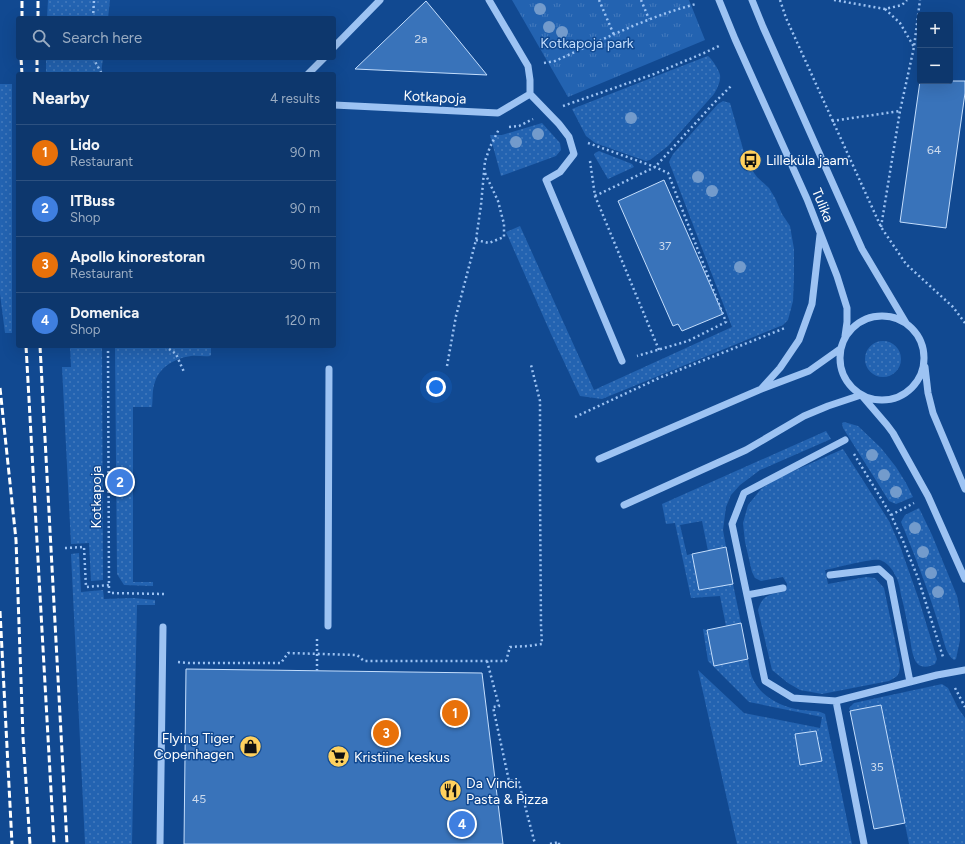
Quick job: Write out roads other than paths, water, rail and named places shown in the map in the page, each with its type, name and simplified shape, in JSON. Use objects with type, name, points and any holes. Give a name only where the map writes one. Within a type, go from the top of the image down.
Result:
[{"type":"street","points":[[336,45],[380,0]]},
{"type":"street","points":[[489,0],[528,66],[530,94],[559,124],[569,137],[574,154],[560,172],[546,180],[622,361]]},
{"type":"street","name":"Tulika","points":[[719,0],[807,199],[838,276],[847,308],[845,336]]},
{"type":"street","name":"Tulika","points":[[752,0],[862,249],[906,323]]},
{"type":"street","points":[[310,72],[322,60]]},
{"type":"street","name":"Kotkapoja","points":[[336,105],[498,113],[530,94]]},
{"type":"street","points":[[759,390],[780,368],[799,340],[812,304],[820,233]]},
{"type":"street","points":[[965,490],[933,413],[924,366],[925,354],[917,333],[906,323],[894,317],[880,315],[866,318],[854,326],[845,336],[840,349],[840,363],[844,376],[851,387],[861,395],[893,433],[928,496],[965,579]]},
{"type":"street","points":[[599,460],[759,390],[810,371],[840,349]]},
{"type":"street","points":[[624,505],[746,450],[804,416],[828,406],[861,395],[874,400],[888,400],[900,397],[912,389],[920,378],[924,366]]},
{"type":"street","points":[[328,626],[329,369]]},
{"type":"street","points":[[845,440],[744,492],[732,524],[765,681],[793,698],[836,701],[937,675],[965,670]]},
{"type":"street","points":[[830,575],[879,569],[890,579],[910,682]]},
{"type":"street","points":[[747,595],[783,588]]},
{"type":"street","points":[[160,844],[163,627]]},
{"type":"street","points":[[836,701],[864,844]]},
{"type":"railway","points":[[22,0],[22,16]]},
{"type":"railway","points":[[38,0],[38,16]]},
{"type":"railway","points":[[21,60],[22,72]]},
{"type":"railway","points":[[37,60],[37,72]]},
{"type":"railway","points":[[26,348],[54,844]]},
{"type":"railway","points":[[40,348],[67,844]]},
{"type":"railway","points":[[0,388],[16,540],[23,737],[30,844]]},
{"type":"railway","points":[[0,611],[12,844]]},
{"type":"place","name":"Lilleküla jaam","points":[[751,160]]},
{"type":"place","name":"ITBuss","points":[[120,482]]},
{"type":"place","name":"Lido","points":[[455,713]]},
{"type":"place","name":"Apollo kinorestoran","points":[[386,733]]},
{"type":"place","name":"Flying Tiger Copenhagen","points":[[250,746]]},
{"type":"place","name":"Kristiine keskus","points":[[339,757]]},
{"type":"place","name":"Da Vinci Pasta & Pizza","points":[[451,791]]},
{"type":"place","name":"Domenica","points":[[462,824]]},
{"type":"park label","name":"Kotkapoja park","points":[[587,43]]}]
